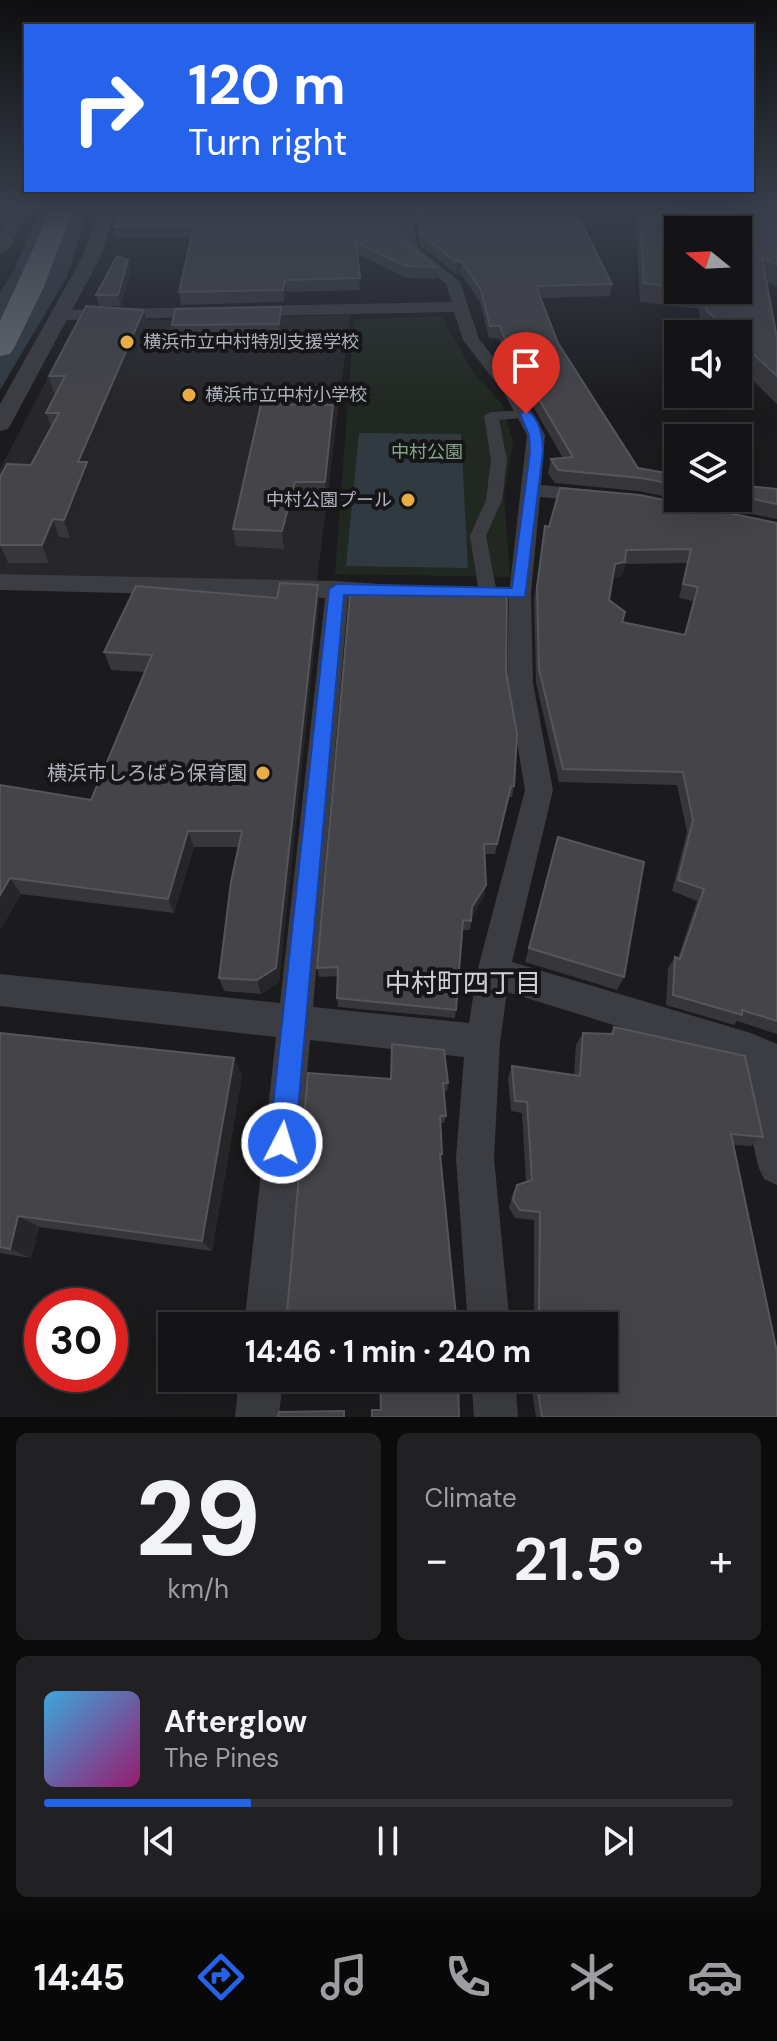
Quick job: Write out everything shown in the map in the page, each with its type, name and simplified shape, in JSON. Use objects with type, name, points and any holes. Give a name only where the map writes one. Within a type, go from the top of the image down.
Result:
[{"type":"highway","points":[[0,307],[14,276]]},
{"type":"highway","points":[[0,348],[35,276]]},
{"type":"street","points":[[0,424],[9,395],[62,315],[82,276]]},
{"type":"street","points":[[445,276],[453,282],[471,340],[526,414],[536,444],[520,593],[520,683],[539,790],[493,972],[483,1042],[475,1158],[488,1312]]},
{"type":"street","points":[[62,315],[460,307]]},
{"type":"street","points":[[488,593],[478,536],[494,500],[499,460],[491,416],[526,414]]},
{"type":"street","points":[[530,490],[622,498]]},
{"type":"street","points":[[0,582],[520,593]]},
{"type":"street","points":[[266,1312],[337,589]]},
{"type":"street","points":[[493,972],[764,1056],[777,1166]]},
{"type":"street","points":[[0,990],[483,1042]]},
{"type":"street","points":[[257,1417],[260,1392]]},
{"type":"street","points":[[494,1392],[496,1417]]},
{"type":"shaded area","points":[[11,276],[67,276],[0,390],[0,292]]},
{"type":"shaded area","name":"横浜市立中村小学校","points":[[350,315],[317,581],[0,574],[0,469],[77,322]]},
{"type":"shaded area","name":"中村公園プール","points":[[359,433],[461,434],[468,568],[346,566]]},
{"type":"green space","name":"中村公園","points":[[441,316],[473,372],[502,404],[513,442],[504,494],[510,577],[335,574],[354,319]]},
{"type":"building","points":[[106,276],[123,276],[118,295],[96,295]]},
{"type":"building","points":[[183,276],[360,278],[285,280],[283,290],[179,292]]},
{"type":"building","points":[[471,276],[608,276],[612,284],[536,286],[558,343],[638,468],[664,473],[664,482],[558,470],[551,459],[573,457],[508,347],[500,326],[490,326],[481,290]]},
{"type":"building","points":[[644,276],[664,276],[664,285],[644,283]]},
{"type":"building","points":[[752,276],[765,276],[777,338],[777,376],[752,353],[752,320],[717,320],[706,310],[705,304],[752,304]]},
{"type":"building","points":[[86,306],[144,310],[78,462],[87,462],[64,520],[53,519],[42,545],[0,545],[0,477],[7,464],[31,465],[59,413],[46,413],[65,376],[49,376]]},
{"type":"building","points":[[281,307],[279,324],[172,325],[175,309]]},
{"type":"building","points":[[261,404],[333,405],[325,482],[295,482],[282,531],[233,529]]},
{"type":"building","points":[[752,486],[777,489],[777,504],[752,499]]},
{"type":"building","points":[[560,488],[664,500],[664,512],[723,512],[777,523],[777,1021],[742,1010],[742,1015],[673,995],[675,957],[680,959],[704,889],[678,880],[693,820],[683,772],[563,769],[539,669],[537,587],[545,526],[549,527]],"holes":[[[691,549],[683,584],[698,587],[685,635],[622,622],[625,612],[609,600],[615,564],[625,562],[626,550]]]},
{"type":"building","points":[[280,583],[318,585],[276,968],[257,980],[219,978],[231,882],[242,831],[188,831],[168,899],[10,878],[0,895],[0,785],[91,800],[152,655],[104,652],[136,586],[277,598]]},
{"type":"building","points":[[381,589],[507,592],[506,672],[517,734],[514,786],[511,786],[497,844],[484,844],[486,885],[472,907],[471,921],[463,920],[456,1010],[337,998],[338,967],[317,968],[350,595],[380,596]]},
{"type":"building","points":[[558,837],[644,862],[624,977],[529,948]]},
{"type":"building","points":[[614,1027],[745,1056],[763,1137],[731,1134],[777,1352],[777,1417],[542,1417],[538,1392],[618,1392],[618,1312],[539,1312],[540,1212],[520,1210],[513,1200],[517,1185],[532,1180],[527,1102],[515,1101],[512,1066],[580,1076],[583,1033],[613,1034]]},
{"type":"building","points":[[0,1033],[234,1058],[202,1241],[18,1216],[10,1249],[0,1247]]},
{"type":"building","points":[[392,1044],[444,1050],[448,1083],[443,1083],[446,1116],[440,1116],[440,1154],[456,1312],[287,1312],[308,1073],[391,1079]]},
{"type":"building","points":[[380,1392],[458,1392],[459,1417],[372,1417],[372,1410],[381,1410]]},
{"type":"building","points":[[344,1411],[344,1417],[278,1417],[279,1412]]},
{"type":"place","name":"横浜市立中村特別支援学校","points":[[127,342]]},
{"type":"place","name":"横浜市立中村小学校","points":[[189,395]]},
{"type":"place","name":"中村公園プール","points":[[408,500]]},
{"type":"place","name":"横浜市しろばら保育園","points":[[263,773]]},
{"type":"district","name":"中村町四丁目","points":[[463,983]]},
{"type":"route","points":[[282,1143],[337,589],[520,593],[530,487],[537,452],[536,435],[526,414]]}]
